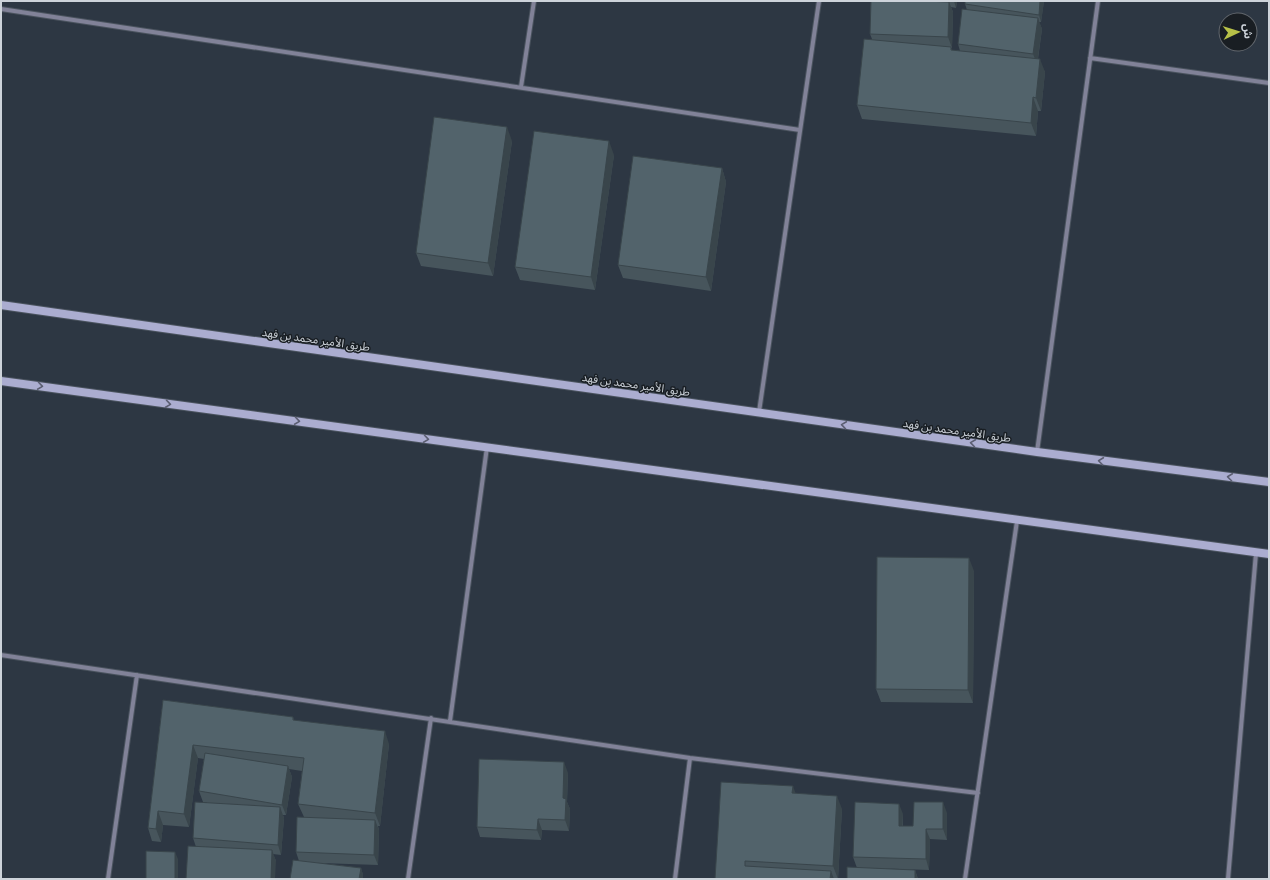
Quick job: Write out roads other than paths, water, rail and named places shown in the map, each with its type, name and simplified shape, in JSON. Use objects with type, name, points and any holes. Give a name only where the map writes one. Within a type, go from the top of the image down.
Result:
[{"type":"street","points":[[521,87],[534,1]]},
{"type":"street","points":[[759,413],[819,1]]},
{"type":"street","points":[[1037,452],[1098,1]]},
{"type":"street","points":[[1,10],[800,130]]},
{"type":"street","points":[[1090,58],[1269,82]]},
{"type":"street","name":"طريق الأمير محمد بن فهد","points":[[1,305],[1037,452],[1269,482]]},
{"type":"street","points":[[1,381],[1017,521],[1269,554]]},
{"type":"street","points":[[450,721],[487,447]]},
{"type":"street","points":[[965,879],[1017,521]]},
{"type":"street","points":[[1228,879],[1256,553]]},
{"type":"street","points":[[1,655],[431,718],[690,758],[978,793]]},
{"type":"street","points":[[108,879],[137,675]]},
{"type":"street","points":[[408,879],[431,718]]},
{"type":"street","points":[[675,879],[690,758]]}]
